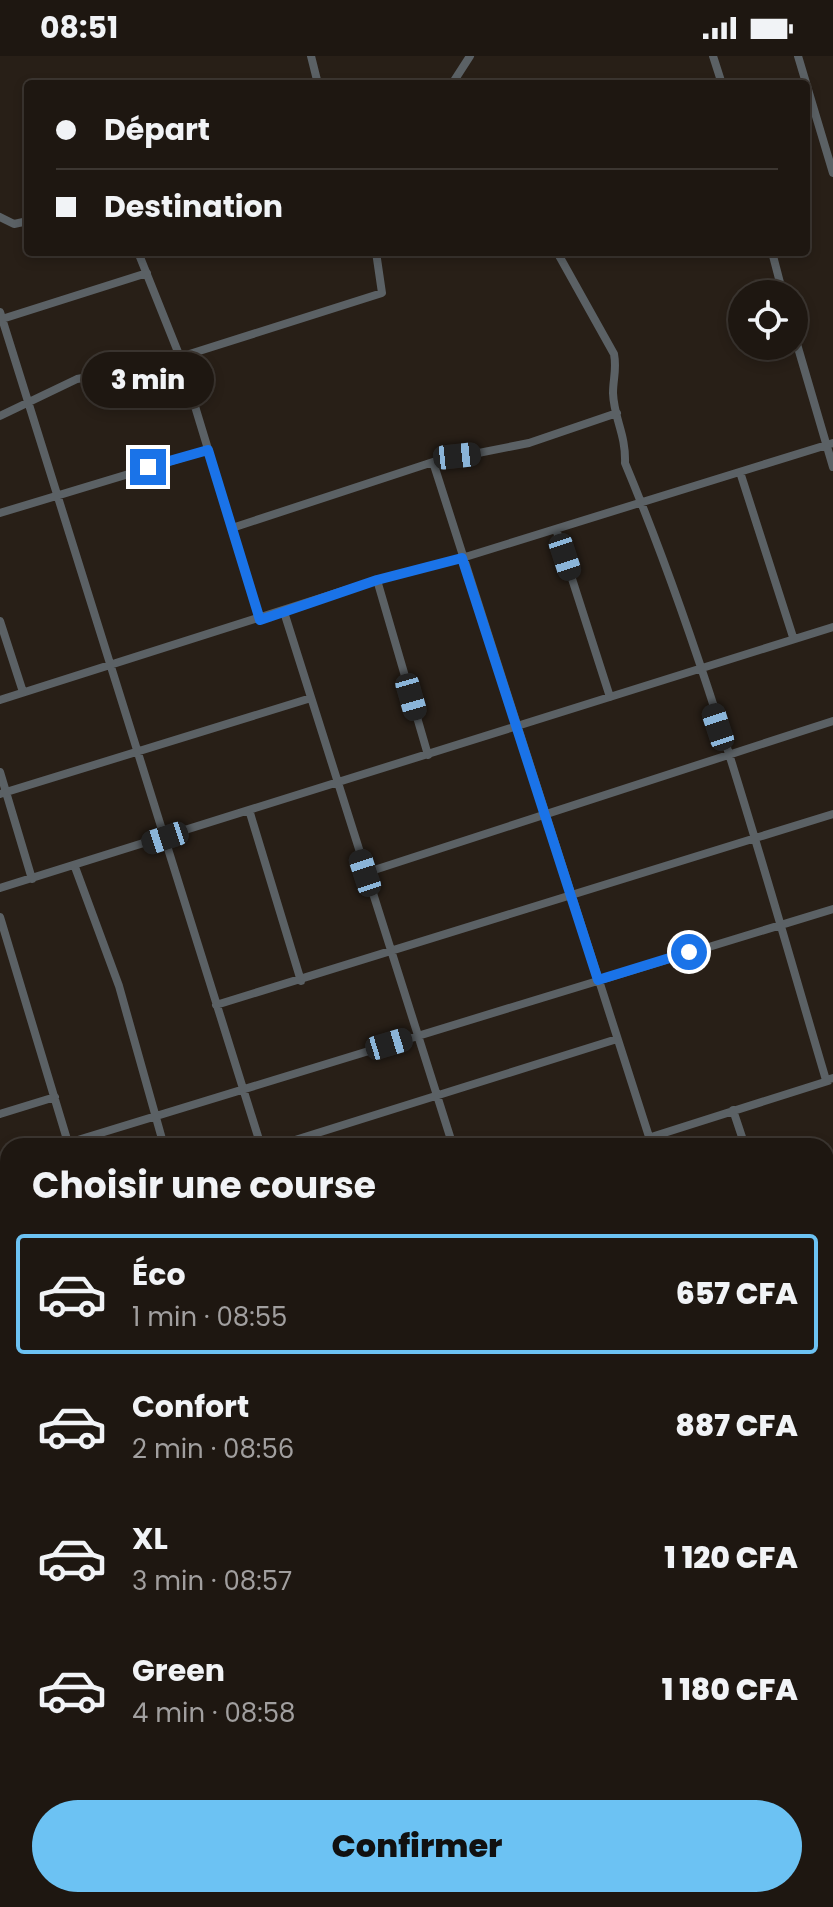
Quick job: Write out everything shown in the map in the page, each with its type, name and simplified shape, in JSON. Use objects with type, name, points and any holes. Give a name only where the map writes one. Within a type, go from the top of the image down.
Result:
[{"type":"street","points":[[311,56],[317,80]]},
{"type":"street","points":[[455,80],[470,56]]},
{"type":"street","points":[[713,56],[721,80]]},
{"type":"street","points":[[798,56],[805,80]]},
{"type":"street","points":[[810,96],[833,173]]},
{"type":"street","points":[[0,217],[14,224],[24,222]]},
{"type":"street","points":[[140,256],[180,357],[260,620]]},
{"type":"street","points":[[0,416],[30,405],[77,379],[180,357],[382,293],[377,256]]},
{"type":"street","points":[[559,256],[614,354],[617,367],[613,394],[626,440],[625,463],[700,671],[831,1080],[733,1110],[660,1138]]},
{"type":"street","points":[[773,256],[779,280]]},
{"type":"street","points":[[147,273],[1,316],[259,1138]]},
{"type":"street","points":[[802,360],[833,467]]},
{"type":"street","points":[[232,528],[433,462],[529,443],[617,413]]},
{"type":"street","points":[[0,700],[112,663],[260,620],[377,580],[462,558],[829,445]]},
{"type":"street","points":[[0,513],[208,450]]},
{"type":"street","points":[[433,462],[649,1138]]},
{"type":"street","points":[[740,472],[793,637]]},
{"type":"street","points":[[556,529],[610,697]]},
{"type":"street","points":[[377,580],[428,755]]},
{"type":"street","points":[[284,612],[451,1138]]},
{"type":"street","points":[[0,621],[23,692]]},
{"type":"street","points":[[0,888],[250,813],[700,671],[793,637],[833,627]]},
{"type":"street","points":[[3,793],[311,698]]},
{"type":"street","points":[[365,873],[545,812],[833,721]]},
{"type":"street","points":[[0,772],[3,793],[32,879]]},
{"type":"street","points":[[250,813],[301,981]]},
{"type":"street","points":[[216,1005],[833,814]]},
{"type":"street","points":[[75,867],[119,986],[161,1138]]},
{"type":"street","points":[[91,1138],[833,909]]},
{"type":"street","points":[[0,917],[66,1138]]},
{"type":"street","points":[[302,1138],[617,1039]]},
{"type":"street","points":[[0,1114],[55,1097]]},
{"type":"street","points":[[733,1110],[742,1138]]},
{"type":"route","points":[[148,467],[208,450],[260,620],[377,580],[462,558],[598,980],[689,952]]}]
